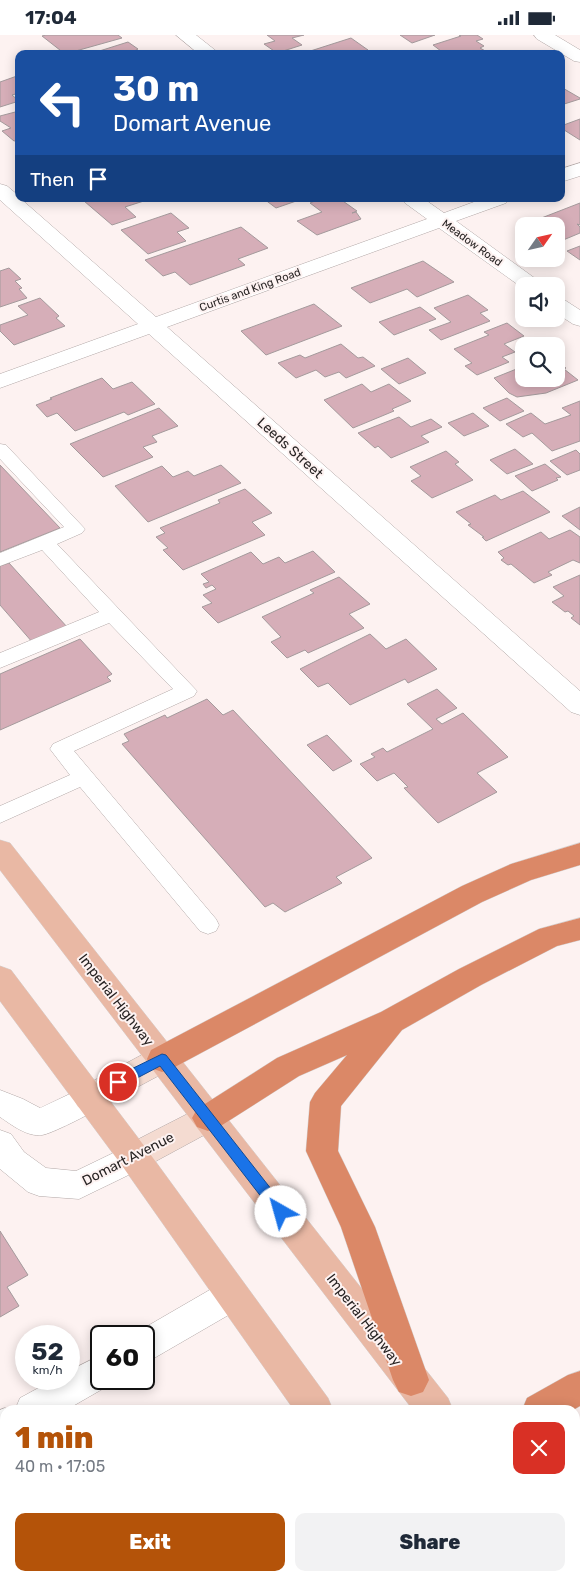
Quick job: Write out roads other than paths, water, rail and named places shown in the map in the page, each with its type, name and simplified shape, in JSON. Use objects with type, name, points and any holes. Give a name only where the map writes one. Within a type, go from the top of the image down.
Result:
[{"type":"highway","points":[[162,1059],[472,894],[521,872],[580,853]]},
{"type":"highway","points":[[208,1118],[288,1067],[392,1021],[470,977],[549,937],[580,929]]},
{"type":"highway","points":[[392,1021],[326,1102],[322,1151],[358,1227],[411,1380]]},
{"type":"highway","points":[[549,1405],[580,1387]]},
{"type":"main road","name":"Imperial Highway","points":[[0,850],[431,1405]]},
{"type":"main road","points":[[0,978],[134,1157],[311,1405]]},
{"type":"street","points":[[185,35],[206,50]]},
{"type":"street","points":[[543,35],[580,57]]},
{"type":"street","points":[[565,175],[580,169]]},
{"type":"street","name":"Leeds Street","points":[[0,189],[580,706]]},
{"type":"street","name":"Meadow Road","points":[[416,202],[520,277]]},
{"type":"street","name":"Curtis and King Road","points":[[0,381],[491,202]]},
{"type":"street","points":[[565,310],[580,321]]},
{"type":"street","points":[[0,1103],[12,1107],[28,1119],[42,1122],[162,1059]]},
{"type":"street","name":"Domart Avenue","points":[[0,1144],[13,1162],[40,1182],[80,1185],[208,1118]]},
{"type":"street","points":[[155,1340],[232,1295]]},
{"type":"street","points":[[42,1405],[90,1377]]},
{"type":"lane","points":[[0,449],[76,529],[0,560]]},
{"type":"lane","points":[[45,541],[112,614],[187,691],[60,749],[208,925]]},
{"type":"lane","points":[[0,661],[112,614]]},
{"type":"lane","points":[[0,815],[84,777]]}]
